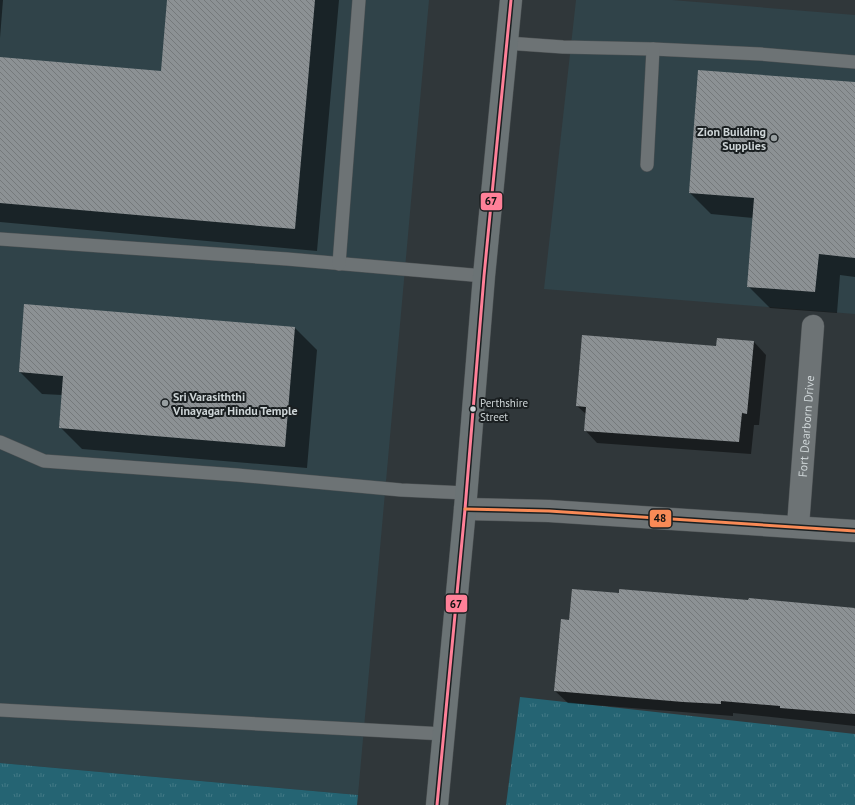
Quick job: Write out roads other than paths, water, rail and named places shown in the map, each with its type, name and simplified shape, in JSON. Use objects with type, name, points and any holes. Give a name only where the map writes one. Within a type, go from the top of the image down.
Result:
[{"type":"main road","points":[[437,805],[484,276],[511,0]]},
{"type":"street","name":"Fort Dearborn Drive","points":[[798,526],[813,326]]},
{"type":"street","points":[[465,501],[543,510],[855,531]]},
{"type":"lane","points":[[339,264],[359,0]]},
{"type":"lane","points":[[506,43],[562,47],[653,49],[760,54],[855,62]]},
{"type":"lane","points":[[646,165],[653,49]]},
{"type":"lane","points":[[0,239],[484,276]]},
{"type":"lane","points":[[0,442],[44,461],[237,475],[401,490],[465,501]]},
{"type":"lane","points":[[0,710],[444,734]]},
{"type":"place","name":"Zion Building Supplies","points":[[774,138]]},
{"type":"place","name":"Sri Varasiththi Vinayagar Hindu Temple","points":[[165,403]]},
{"type":"place","name":"Perthshire Street","points":[[473,409]]}]
